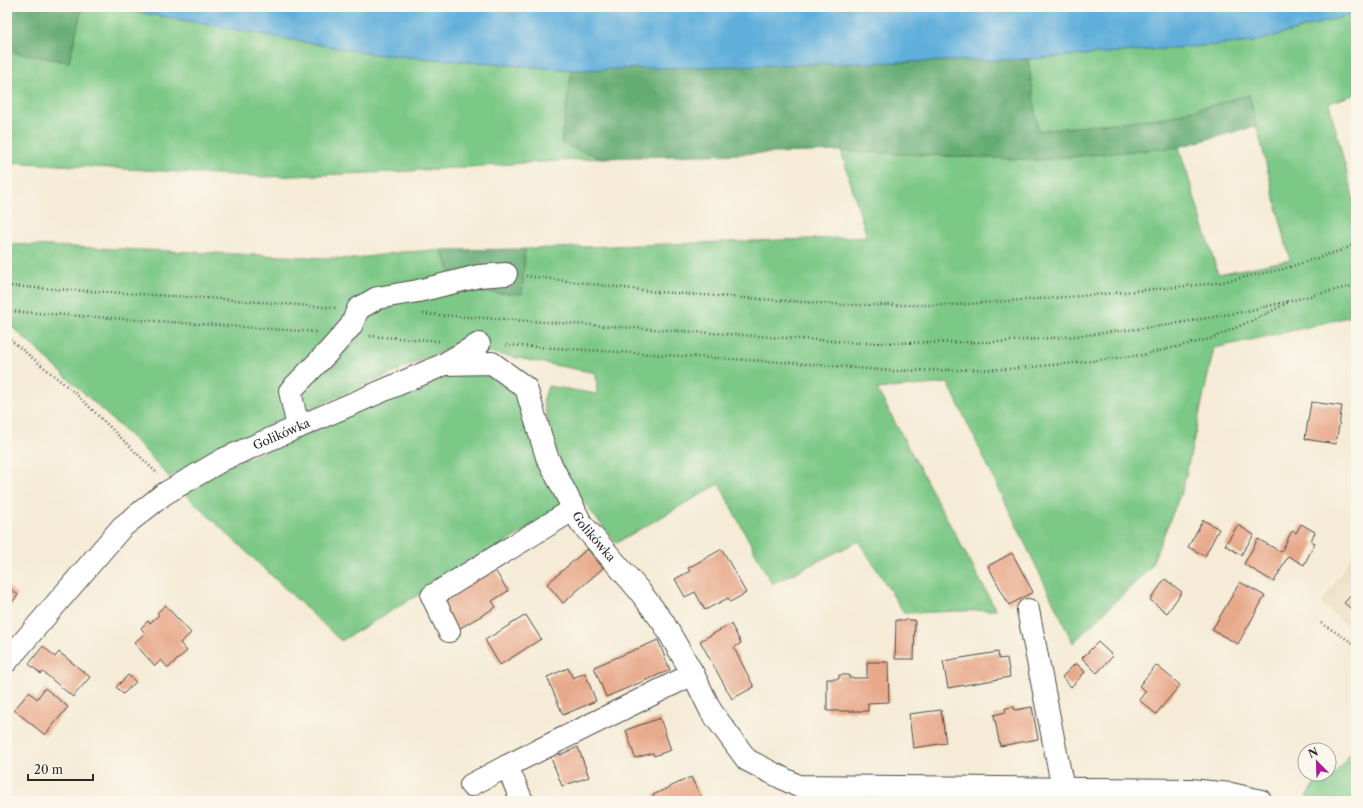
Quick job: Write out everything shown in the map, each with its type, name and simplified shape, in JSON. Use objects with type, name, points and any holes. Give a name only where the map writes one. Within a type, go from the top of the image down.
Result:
[{"type":"street","points":[[298,427],[290,391],[329,352],[351,326],[358,309],[377,298],[418,291],[479,276],[506,274]]},
{"type":"street","points":[[445,364],[479,344]]},
{"type":"street","name":"Golikówka","points":[[7,661],[122,527],[173,489],[224,459],[445,364],[492,363],[526,388],[547,457],[581,523],[638,589],[664,622],[693,674],[710,711],[746,760],[802,794],[1063,789],[1190,790],[1231,794],[1261,801]]},
{"type":"street","points":[[449,630],[432,596],[574,509]]},
{"type":"street","points":[[1028,610],[1063,789]]},
{"type":"street","points":[[471,785],[693,674]]},
{"type":"street","points":[[507,766],[522,801]]},
{"type":"path","points":[[506,274],[658,292],[847,306],[954,305],[1217,284],[1283,269],[1339,252],[1356,244]]},
{"type":"path","points":[[419,314],[856,342],[952,343],[1037,339],[1120,331],[1202,319],[1356,285]]},
{"type":"path","points":[[7,286],[358,309]]},
{"type":"path","points":[[479,344],[796,363],[894,371],[1008,369],[1142,355],[1210,339],[1260,317],[1293,300]]},
{"type":"path","points":[[7,311],[440,341]]},
{"type":"path","points":[[7,337],[74,393],[173,489]]},
{"type":"path","points":[[1321,623],[1356,645]]},
{"type":"shaded area","points":[[1356,549],[1356,633],[1321,604]]},
{"type":"green space","points":[[7,7],[82,7],[69,62],[7,51]]},
{"type":"green space","points":[[82,7],[110,7],[372,54],[572,70],[561,143],[601,158],[395,172],[265,177],[7,162],[7,51],[69,62]]},
{"type":"green space","points":[[1356,13],[1356,94],[1329,103],[1356,209],[1356,315],[1214,348],[1183,488],[1150,568],[1073,643],[948,383],[877,389],[996,610],[904,613],[859,541],[772,584],[719,484],[616,543],[575,492],[556,451],[543,402],[548,386],[597,394],[596,373],[455,346],[233,442],[169,477],[141,446],[8,323],[7,324],[7,244],[353,259],[401,252],[442,250],[457,291],[522,294],[525,249],[867,237],[841,151],[1035,160],[1179,147],[1218,274],[1290,260],[1249,95],[1168,117],[1038,131],[1028,59],[1253,42]]},
{"type":"green space","points":[[1028,59],[1038,131],[1168,117],[1249,95],[1256,126],[1179,147],[1036,160],[841,151],[601,158],[561,143],[572,70]]},
{"type":"green space","points":[[525,249],[522,294],[457,291],[442,250]]},
{"type":"green space","points":[[460,371],[485,371],[516,392],[566,506],[341,641],[184,493],[227,467],[436,377]]},
{"type":"green space","points":[[1356,746],[1356,801],[1304,801],[1316,782],[1322,782],[1326,785],[1328,782],[1337,782],[1337,771]]},
{"type":"water","points":[[110,7],[1356,7],[1356,13],[1253,42],[1028,59],[572,70],[372,54]]},
{"type":"building","points":[[1311,402],[1342,406],[1336,444],[1305,439]]},
{"type":"building","points":[[1203,520],[1219,529],[1205,556],[1188,547]]},
{"type":"building","points":[[1301,524],[1315,532],[1311,541],[1315,543],[1304,565],[1288,556],[1274,582],[1244,564],[1258,539],[1281,552],[1292,531],[1296,533]]},
{"type":"building","points":[[1238,525],[1254,535],[1241,555],[1225,545]]},
{"type":"building","points":[[587,549],[603,568],[563,603],[547,584]]},
{"type":"building","points":[[722,549],[746,593],[730,602],[728,598],[705,610],[695,592],[685,597],[675,579],[690,571],[688,568]]},
{"type":"building","points":[[1012,553],[1033,592],[1009,605],[988,566]]},
{"type":"building","points":[[493,567],[508,591],[492,601],[496,607],[457,630],[439,601]]},
{"type":"building","points":[[1165,579],[1182,592],[1167,613],[1150,600]]},
{"type":"building","points":[[1240,582],[1265,596],[1238,644],[1212,630]]},
{"type":"building","points":[[7,586],[18,595],[7,609]]},
{"type":"building","points":[[1356,590],[1356,613],[1344,603]]},
{"type":"building","points":[[165,605],[191,633],[180,643],[187,651],[168,668],[161,660],[155,666],[134,643],[145,633],[141,628],[148,621],[150,623],[159,615],[157,613]]},
{"type":"building","points":[[526,615],[541,639],[500,665],[485,640]]},
{"type":"building","points":[[896,620],[915,620],[914,659],[895,659]]},
{"type":"building","points":[[731,624],[741,643],[734,648],[754,687],[732,699],[700,641]]},
{"type":"building","points":[[658,640],[670,670],[606,697],[594,667]]},
{"type":"building","points":[[1098,642],[1113,656],[1097,673],[1082,658]]},
{"type":"building","points":[[43,646],[55,657],[59,652],[90,677],[73,697],[43,672],[41,674],[29,664]]},
{"type":"building","points":[[998,652],[999,659],[1007,658],[1010,677],[948,688],[943,661]]},
{"type":"building","points":[[867,662],[888,662],[889,702],[868,703],[868,711],[827,711],[827,679],[839,679],[839,675],[849,675],[849,678],[867,678]]},
{"type":"building","points":[[1076,663],[1085,672],[1071,687],[1062,677]]},
{"type":"building","points":[[1156,665],[1180,685],[1156,714],[1139,700],[1146,691],[1139,686]]},
{"type":"building","points":[[568,668],[573,678],[585,673],[596,701],[563,715],[547,677]]},
{"type":"building","points":[[128,675],[136,682],[123,694],[116,687]]},
{"type":"building","points":[[45,688],[68,707],[45,735],[14,710],[29,692],[37,699]]},
{"type":"building","points":[[1014,707],[1015,710],[1032,707],[1038,739],[1000,746],[994,715],[1006,712],[1005,708]]},
{"type":"building","points":[[941,710],[946,743],[913,748],[909,714]]},
{"type":"building","points":[[660,718],[671,750],[654,756],[653,753],[635,758],[626,730]]},
{"type":"building","points":[[578,747],[589,777],[562,786],[549,753],[558,750],[560,755]]},
{"type":"building","points":[[691,777],[703,801],[656,801],[653,795]]}]
